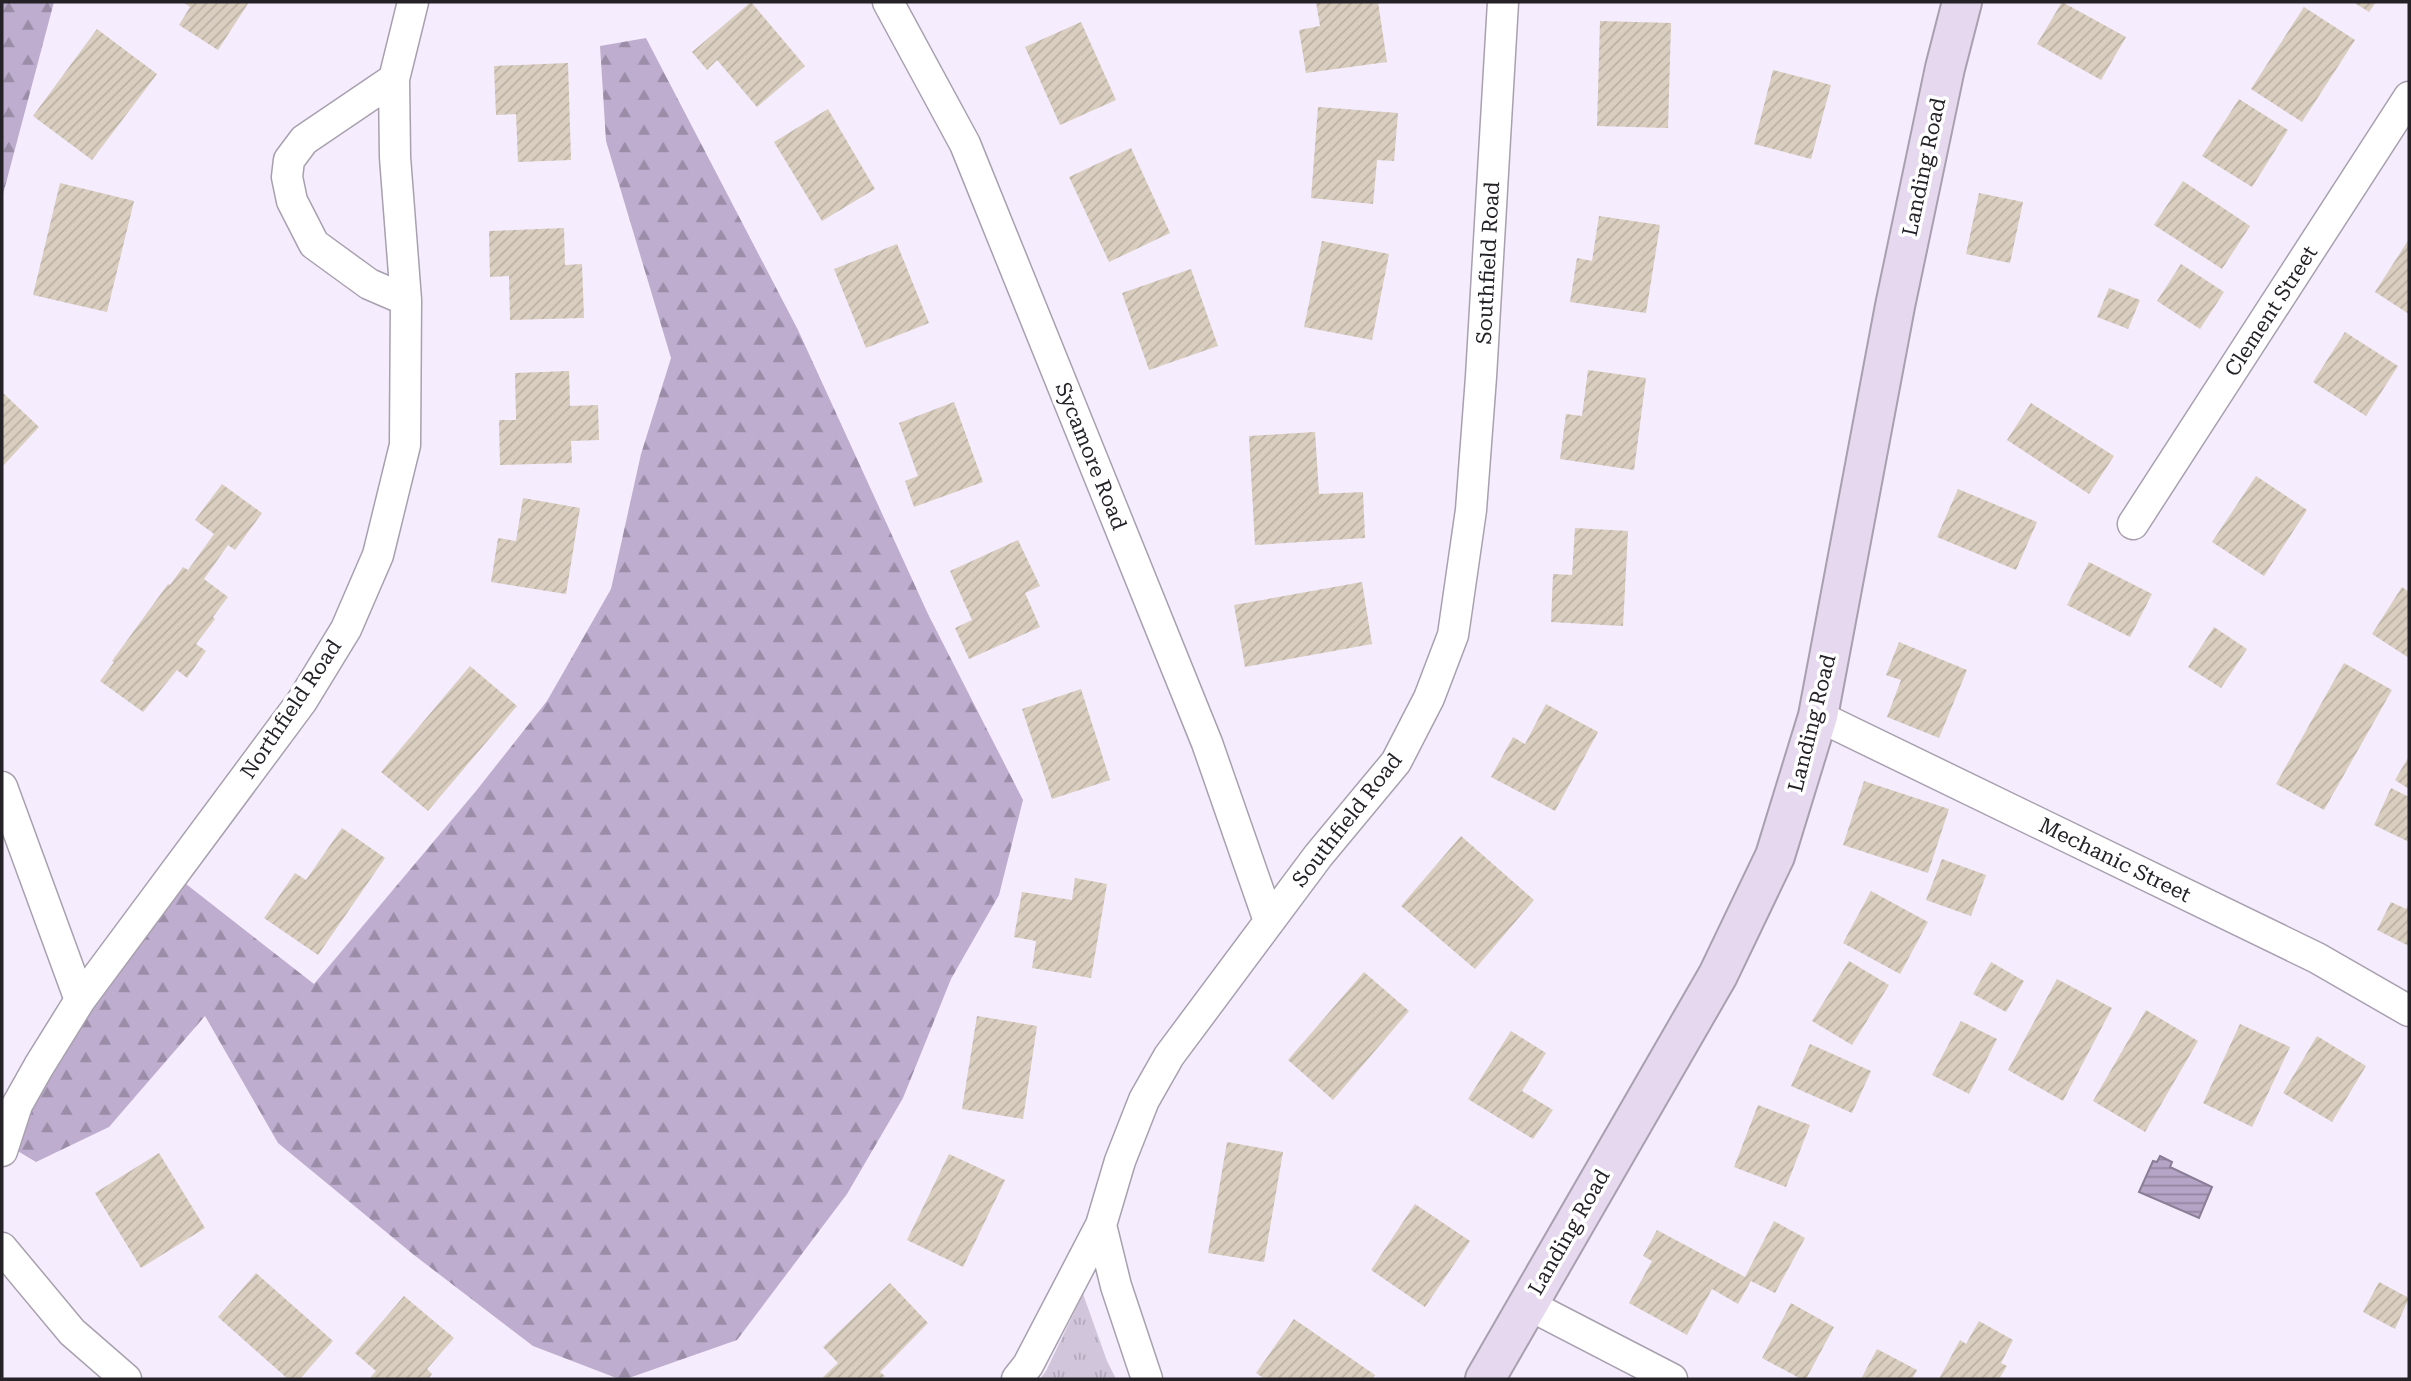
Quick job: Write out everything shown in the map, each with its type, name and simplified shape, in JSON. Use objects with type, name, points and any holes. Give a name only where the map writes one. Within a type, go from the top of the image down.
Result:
[{"type":"street","name":"Northfield Road","points":[[2,1151],[18,1105],[38,1066],[80,1000],[302,701],[346,629],[378,555],[405,445],[406,300],[395,157],[394,79],[413,2]]},
{"type":"street","name":"Sycamore Road","points":[[888,2],[965,144],[1207,743],[1269,921]]},
{"type":"street","name":"Southfield Road","points":[[1147,1379],[1116,1286],[1101,1224],[1119,1161],[1144,1100],[1169,1056],[1269,921],[1318,856],[1396,762],[1429,698],[1453,635],[1471,510],[1503,2]]},
{"type":"street","name":"Landing Road","points":[[1485,1379],[1718,975],[1775,856],[1818,716],[1895,306],[1945,68],[1962,2]]},
{"type":"street","points":[[394,79],[304,140],[289,160],[287,177],[292,201],[314,244],[369,284],[406,300]]},
{"type":"street","name":"Clement Street","points":[[2133,524],[2409,97]]},
{"type":"street","name":"Mechanic Street","points":[[1818,716],[2317,958],[2409,1011]]},
{"type":"street","points":[[2,787],[80,1000]]},
{"type":"street","points":[[1017,1379],[1028,1365],[1101,1224]]},
{"type":"street","points":[[2,1248],[72,1332],[126,1379]]},
{"type":"street","points":[[1527,1304],[1672,1379]]},
{"type":"green space","points":[[2,2],[54,2],[2,198]]},
{"type":"green space","points":[[646,38],[798,330],[928,614],[1023,800],[999,895],[951,979],[903,1098],[847,1194],[737,1340],[626,1379],[619,1379],[533,1346],[414,1255],[278,1143],[205,1016],[109,1127],[36,1162],[16,1150],[30,1108],[84,1018],[186,884],[314,984],[476,791],[547,701],[611,589],[641,454],[671,358],[606,141],[600,46]]},
{"type":"green space","points":[[1083,1294],[1116,1379],[1040,1379],[1046,1371]]},
{"type":"shaded area","points":[[2160,1156],[2172,1162],[2170,1167],[2212,1187],[2199,1218],[2139,1192],[2153,1161],[2157,1162]]},
{"type":"building","points":[[183,2],[249,2],[218,50],[179,25],[190,7]]},
{"type":"building","points":[[751,2],[805,66],[757,107],[717,60],[707,70],[692,52]]},
{"type":"building","points":[[1316,2],[1378,2],[1387,62],[1306,73],[1299,30],[1320,26]]},
{"type":"building","points":[[2062,2],[2126,37],[2101,80],[2037,44]]},
{"type":"building","points":[[2353,2],[2376,2],[2369,12]]},
{"type":"building","points":[[2304,7],[2355,40],[2302,122],[2251,89]]},
{"type":"building","points":[[1600,21],[1671,23],[1668,128],[1597,126]]},
{"type":"building","points":[[1081,22],[1116,100],[1060,125],[1025,47]]},
{"type":"building","points":[[97,29],[157,74],[92,160],[33,116]]},
{"type":"building","points":[[568,63],[571,160],[518,162],[516,114],[496,115],[494,66]]},
{"type":"building","points":[[1773,70],[1831,85],[1811,159],[1754,144]]},
{"type":"building","points":[[2239,99],[2288,130],[2252,187],[2202,156]]},
{"type":"building","points":[[1318,107],[1398,113],[1394,161],[1377,160],[1373,204],[1311,198]]},
{"type":"building","points":[[828,109],[875,189],[822,221],[774,142]]},
{"type":"building","points":[[1131,148],[1170,233],[1109,262],[1069,177]]},
{"type":"building","points":[[2183,181],[2250,226],[2222,269],[2154,225]]},
{"type":"building","points":[[60,183],[134,201],[107,312],[33,295]]},
{"type":"building","points":[[1979,193],[2023,202],[2010,263],[1966,254]]},
{"type":"building","points":[[1599,216],[1660,225],[1646,313],[1570,302],[1577,258],[1592,261]]},
{"type":"building","points":[[564,228],[565,265],[582,264],[584,318],[510,320],[509,276],[490,277],[489,231]]},
{"type":"building","points":[[2409,239],[2409,314],[2375,292]]},
{"type":"building","points":[[1322,241],[1389,254],[1372,340],[1304,327]]},
{"type":"building","points":[[897,244],[929,323],[866,348],[834,269]]},
{"type":"building","points":[[2181,264],[2224,292],[2200,329],[2157,301]]},
{"type":"building","points":[[1191,269],[1218,346],[1149,370],[1122,293]]},
{"type":"building","points":[[2109,288],[2140,300],[2128,329],[2097,317]]},
{"type":"building","points":[[2345,332],[2398,366],[2366,416],[2313,382]]},
{"type":"building","points":[[1588,370],[1646,378],[1634,470],[1560,459],[1566,414],[1582,416]]},
{"type":"building","points":[[569,371],[570,406],[598,405],[599,440],[571,441],[572,463],[500,465],[499,420],[516,420],[515,373]]},
{"type":"building","points":[[2,392],[39,427],[2,467]]},
{"type":"building","points":[[954,402],[983,482],[914,507],[905,481],[918,476],[899,423]]},
{"type":"building","points":[[2031,403],[2114,456],[2089,494],[2007,440]]},
{"type":"building","points":[[1315,432],[1319,494],[1363,492],[1365,538],[1255,545],[1249,436]]},
{"type":"building","points":[[2256,476],[2307,510],[2264,576],[2212,542]]},
{"type":"building","points":[[222,484],[262,513],[235,550],[228,545],[204,579],[228,597],[196,644],[206,651],[187,678],[177,670],[143,712],[100,681],[168,584],[170,585],[183,567],[188,570],[214,534],[195,520]]},
{"type":"building","points":[[1958,489],[2037,522],[2016,570],[1937,537]]},
{"type":"building","points":[[523,498],[580,508],[566,594],[491,582],[498,538],[516,541]]},
{"type":"building","points":[[1575,528],[1628,531],[1623,626],[1551,622],[1553,574],[1572,575]]},
{"type":"building","points":[[1018,540],[1040,586],[1025,593],[1040,627],[969,659],[955,628],[972,620],[950,571]]},
{"type":"building","points":[[2089,562],[2152,594],[2130,637],[2067,605]]},
{"type":"building","points":[[1362,582],[1372,644],[1245,667],[1234,605]]},
{"type":"building","points":[[2402,587],[2409,592],[2409,658],[2372,634]]},
{"type":"building","points":[[2214,627],[2247,649],[2221,688],[2188,667]]},
{"type":"building","points":[[1899,642],[1967,670],[1939,738],[1887,717],[1901,680],[1886,675]]},
{"type":"building","points":[[2344,663],[2392,690],[2324,810],[2276,784]]},
{"type":"building","points":[[470,666],[517,706],[428,811],[381,772]]},
{"type":"building","points":[[1081,689],[1110,780],[1052,799],[1022,709]]},
{"type":"building","points":[[1546,704],[1598,732],[1555,811],[1491,777],[1513,737],[1525,744]]},
{"type":"building","points":[[2409,756],[2409,789],[2395,780]]},
{"type":"building","points":[[1864,781],[1949,809],[1928,873],[1843,845]]},
{"type":"building","points":[[2391,788],[2409,797],[2409,842],[2374,825]]},
{"type":"building","points":[[342,828],[385,858],[318,955],[264,918],[295,873],[306,880]]},
{"type":"building","points":[[1461,836],[1534,900],[1475,969],[1401,906]]},
{"type":"building","points":[[1942,859],[1986,875],[1971,916],[1926,900]]},
{"type":"building","points":[[1075,878],[1107,884],[1091,978],[1032,968],[1036,941],[1014,937],[1022,892],[1072,900]]},
{"type":"building","points":[[1871,891],[1928,922],[1900,974],[1843,943]]},
{"type":"building","points":[[2391,902],[2406,909],[2409,903],[2409,946],[2377,930]]},
{"type":"building","points":[[1849,961],[1889,985],[1852,1045],[1812,1021]]},
{"type":"building","points":[[1991,962],[2024,981],[2006,1012],[1973,994]]},
{"type":"building","points":[[1364,972],[1409,1011],[1333,1100],[1288,1060]]},
{"type":"building","points":[[2057,979],[2112,1008],[2063,1101],[2008,1070]]},
{"type":"building","points":[[2146,1010],[2198,1041],[2145,1132],[2093,1101]]},
{"type":"building","points":[[977,1016],[1037,1026],[1023,1119],[962,1109]]},
{"type":"building","points":[[1961,1021],[1997,1039],[1969,1094],[1932,1075]]},
{"type":"building","points":[[2240,1024],[2290,1047],[2252,1127],[2203,1103]]},
{"type":"building","points":[[1511,1031],[1546,1053],[1522,1091],[1553,1110],[1533,1139],[1468,1099]]},
{"type":"building","points":[[2317,1036],[2366,1066],[2332,1122],[2283,1093]]},
{"type":"building","points":[[1810,1044],[1871,1071],[1852,1113],[1791,1086]]},
{"type":"building","points":[[1758,1105],[1810,1125],[1786,1187],[1734,1167]]},
{"type":"building","points":[[1227,1142],[1283,1152],[1264,1262],[1208,1253]]},
{"type":"building","points":[[159,1153],[205,1228],[141,1268],[95,1193]]},
{"type":"building","points":[[949,1154],[1005,1180],[963,1267],[907,1240]]},
{"type":"building","points":[[1415,1204],[1470,1241],[1425,1307],[1371,1270]]},
{"type":"building","points":[[1774,1221],[1805,1238],[1775,1293],[1751,1281],[1738,1304],[1712,1289],[1687,1335],[1629,1303],[1652,1261],[1643,1256],[1657,1230],[1745,1277]]},
{"type":"building","points":[[256,1273],[333,1341],[300,1379],[288,1379],[218,1317]]},
{"type":"building","points":[[2379,1282],[2409,1298],[2395,1329],[2363,1312]]},
{"type":"building","points":[[890,1283],[928,1323],[880,1372],[885,1376],[881,1379],[825,1379],[823,1377],[838,1363],[823,1347]]},
{"type":"building","points":[[404,1296],[454,1338],[427,1369],[432,1374],[428,1379],[369,1379],[376,1371],[355,1353]]},
{"type":"building","points":[[1791,1303],[1834,1327],[1806,1379],[1801,1379],[1762,1358]]},
{"type":"building","points":[[1294,1319],[1375,1375],[1372,1379],[1265,1379],[1256,1373]]},
{"type":"building","points":[[1979,1321],[2013,1340],[2001,1363],[2007,1366],[1999,1379],[1939,1379],[1960,1340],[1966,1344]]},
{"type":"building","points":[[1877,1349],[1917,1370],[1912,1379],[1861,1379]]}]
